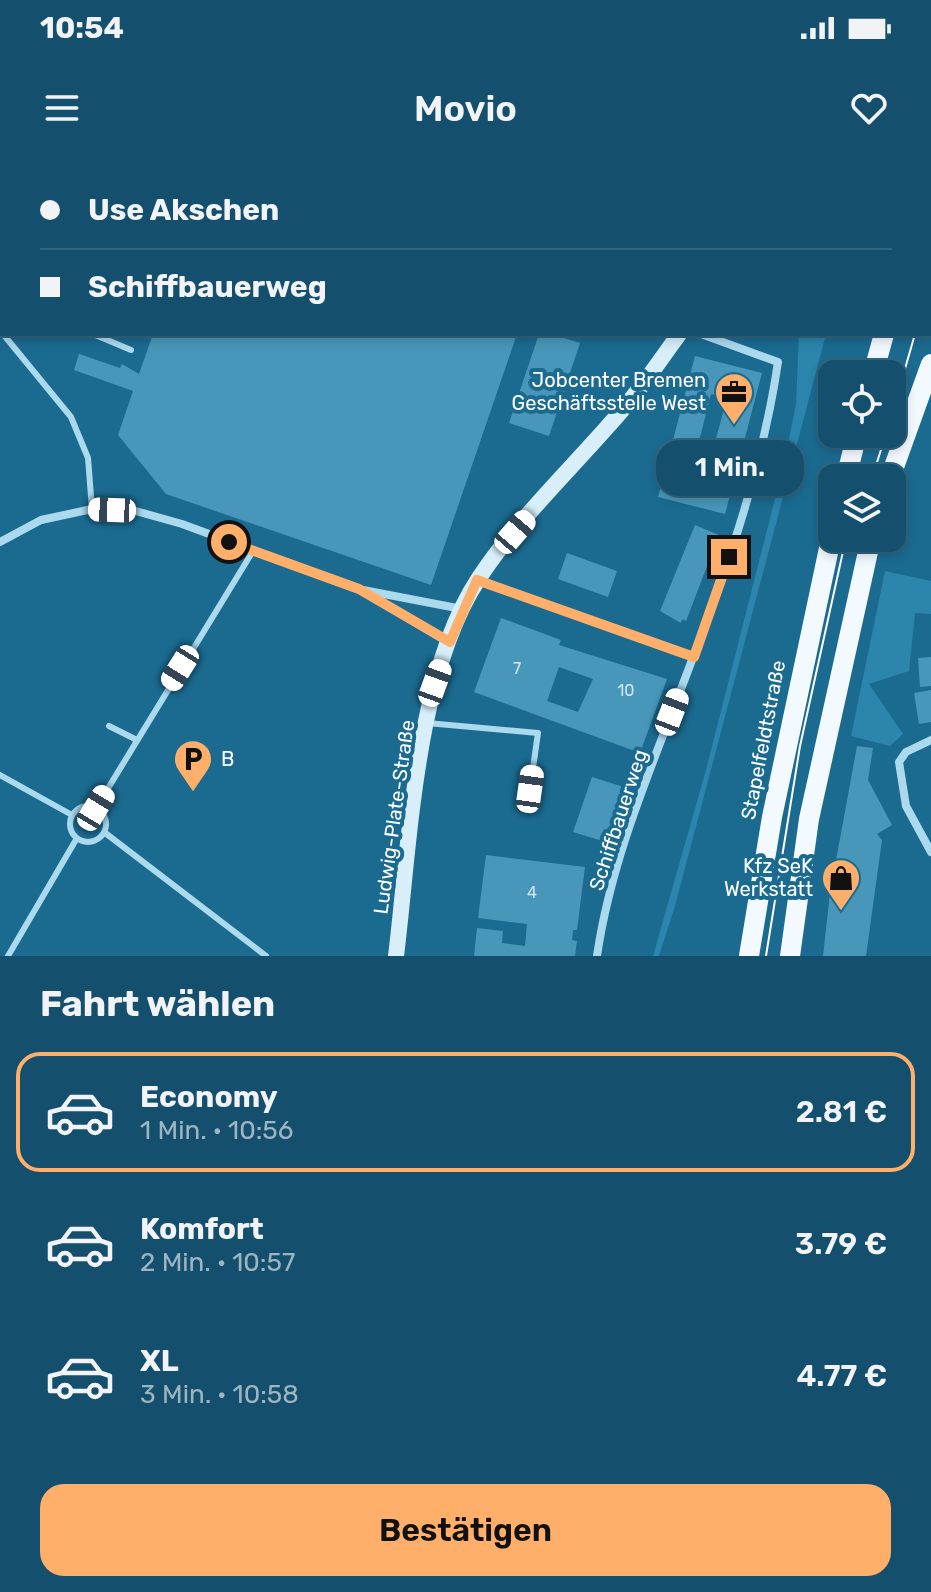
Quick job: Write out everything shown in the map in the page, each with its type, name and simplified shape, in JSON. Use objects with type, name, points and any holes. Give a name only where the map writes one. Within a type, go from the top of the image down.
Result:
[{"type":"main road","points":[[877,360],[883,336]]},
{"type":"main road","points":[[895,464],[931,364]]},
{"type":"main road","name":"Stapelfeldtstraße","points":[[749,956],[772,817],[828,552]]},
{"type":"main road","points":[[790,956],[809,819],[868,552]]},
{"type":"street","name":"Ludwig-Plate-Straße","points":[[396,956],[426,723],[462,609],[477,580],[499,549],[634,397],[678,336]]},
{"type":"street","name":"Schiffbauerweg","points":[[597,956],[615,872],[741,523],[771,412],[778,362],[706,336]]},
{"type":"street","points":[[0,542],[41,520],[92,509],[132,510],[359,589],[462,609]]},
{"type":"street","points":[[477,580],[694,657]]},
{"type":"street","points":[[359,589],[450,642]]},
{"type":"street","points":[[931,740],[906,752],[899,762],[906,806],[931,852]]},
{"type":"lane","points":[[5,336],[71,417],[88,458],[92,509]]},
{"type":"lane","points":[[98,336],[131,350]]},
{"type":"lane","points":[[96,808],[253,551]]},
{"type":"lane","points":[[426,723],[538,733],[530,789]]},
{"type":"lane","points":[[109,726],[137,740]]},
{"type":"lane","points":[[0,775],[72,815]]},
{"type":"lane","points":[[85,806],[96,808],[104,817],[104,832],[94,841],[77,838],[70,828],[72,815],[85,806]]},
{"type":"lane","points":[[104,832],[266,956]]},
{"type":"lane","points":[[4,955],[77,838]]},
{"type":"shaded area","points":[[799,336],[825,336],[675,906],[659,956],[653,956],[706,770],[796,405]]},
{"type":"shaded area","points":[[885,571],[931,581],[931,614],[915,613],[909,671],[869,684],[903,734],[890,746],[851,736]]},
{"type":"building","points":[[152,336],[516,336],[431,585],[166,494],[118,435],[133,391],[74,370],[79,354],[120,368],[122,364],[139,374]]},
{"type":"building","points":[[538,336],[558,336],[580,343],[549,436],[509,423]]},
{"type":"building","name":"Jobcenter Bremen Geschäftsstelle West","points":[[695,356],[762,373],[725,514],[658,497]],"holes":[[[711,394],[727,398],[711,457],[696,453]]]},
{"type":"building","points":[[695,525],[719,535],[686,621],[682,619],[681,623],[660,611]]},
{"type":"building","points":[[567,553],[617,571],[608,597],[558,579]]},
{"type":"building","points":[[501,618],[561,640],[559,645],[667,679],[640,753],[474,692]],"holes":[[[559,667],[593,679],[578,712],[547,701]]]},
{"type":"building","points":[[931,657],[931,686],[920,687],[918,658]]},
{"type":"building","points":[[931,690],[931,722],[919,724],[914,693]]},
{"type":"building","points":[[857,746],[873,748],[868,780],[892,825],[877,834],[882,840],[866,956],[823,956],[830,893]]},
{"type":"building","points":[[592,777],[627,788],[609,843],[573,832]]},
{"type":"building","points":[[486,855],[585,867],[577,930],[573,930],[572,940],[577,941],[575,956],[474,956],[477,928],[503,931],[502,943],[525,946],[527,924],[478,918]]},
{"type":"tram line","points":[[906,365],[914,336]]},
{"type":"tram line","points":[[876,464],[882,448]]},
{"type":"tram line","points":[[766,956],[800,746],[843,552]]},
{"type":"place","name":"Jobcenter Bremen Geschäftsstelle West","points":[[734,426]]},
{"type":"place","name":"B","points":[[193,793]]},
{"type":"place","name":"Kfz SeK Werkstatt","points":[[841,912]]},
{"type":"route","points":[[229,542],[359,589],[450,642],[477,580],[694,657],[729,557]]}]
